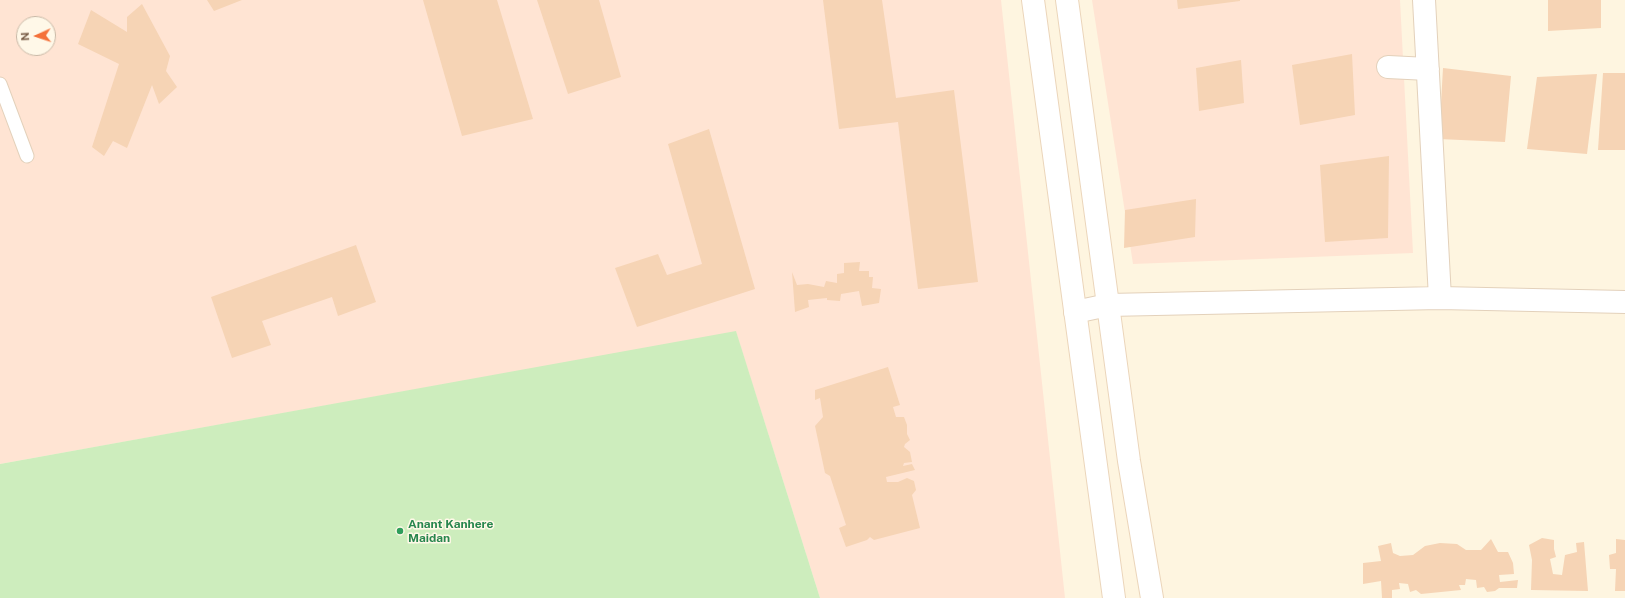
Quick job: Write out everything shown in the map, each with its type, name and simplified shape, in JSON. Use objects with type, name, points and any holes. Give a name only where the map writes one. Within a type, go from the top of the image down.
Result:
[{"type":"main road","points":[[1033,0],[1114,598]]},
{"type":"main road","points":[[1067,0],[1128,461],[1152,598]]},
{"type":"main road","points":[[1416,3],[1426,31],[1440,298]]},
{"type":"main road","points":[[1388,67],[1428,69]]},
{"type":"main road","points":[[1075,312],[1108,305],[1440,298],[1625,302]]},
{"type":"lane","points":[[0,84],[27,156]]},
{"type":"shaded area","points":[[0,0],[1001,0],[1065,598],[820,598],[736,332],[0,464]]},
{"type":"shaded area","points":[[1092,0],[1400,0],[1413,253],[1133,264]]},
{"type":"green space","name":"Anant Kanhere Maidan","points":[[736,331],[820,598],[0,598],[0,464]]},
{"type":"building","points":[[207,0],[242,0],[214,11]]},
{"type":"building","points":[[423,0],[497,0],[533,119],[462,136]]},
{"type":"building","points":[[537,0],[599,0],[621,77],[568,94]]},
{"type":"building","points":[[823,0],[882,0],[896,98],[954,90],[978,282],[918,289],[898,122],[839,129]]},
{"type":"building","points":[[1177,0],[1240,0],[1240,1],[1178,9]]},
{"type":"building","points":[[1548,0],[1601,0],[1601,28],[1548,31]]},
{"type":"building","points":[[142,4],[170,56],[166,71],[177,87],[159,104],[152,85],[127,148],[113,141],[104,156],[92,147],[119,64],[78,44],[91,10],[127,32],[127,17]]},
{"type":"building","points":[[1352,54],[1355,115],[1300,125],[1292,65]]},
{"type":"building","points":[[1241,60],[1244,103],[1199,111],[1196,68]]},
{"type":"building","points":[[1443,68],[1511,76],[1505,142],[1439,139]]},
{"type":"building","points":[[1603,73],[1625,73],[1625,150],[1598,150]]},
{"type":"building","points":[[1597,74],[1587,154],[1527,149],[1537,77]]},
{"type":"building","points":[[709,129],[755,289],[637,327],[615,268],[658,254],[667,275],[702,264],[668,144]]},
{"type":"building","points":[[1389,156],[1388,238],[1325,242],[1320,165]]},
{"type":"building","points":[[1196,199],[1195,237],[1124,248],[1125,210]]},
{"type":"building","points":[[356,245],[376,302],[338,316],[332,297],[262,321],[271,345],[232,358],[211,297]]},
{"type":"building","points":[[860,262],[859,271],[869,271],[869,277],[873,277],[872,288],[881,289],[879,303],[862,306],[859,291],[841,294],[840,301],[827,300],[827,298],[808,300],[809,307],[795,312],[792,272],[797,285],[808,284],[824,287],[826,281],[837,283],[837,274],[844,273],[844,263]]},
{"type":"building","points":[[888,367],[900,405],[893,407],[896,417],[904,417],[907,425],[907,434],[910,440],[904,447],[910,452],[912,462],[904,463],[903,466],[912,464],[915,470],[886,477],[887,482],[898,482],[907,478],[914,481],[916,490],[912,495],[920,528],[874,540],[870,537],[867,540],[846,547],[839,528],[846,525],[830,476],[825,473],[815,426],[823,417],[820,398],[815,400],[815,390]]},
{"type":"building","points":[[1542,538],[1554,540],[1556,557],[1550,559],[1553,574],[1562,575],[1565,555],[1577,552],[1576,543],[1584,542],[1588,591],[1531,590],[1532,560],[1529,545]]},
{"type":"building","points":[[1491,539],[1498,552],[1508,552],[1513,563],[1514,574],[1499,575],[1500,582],[1518,580],[1517,588],[1499,588],[1495,591],[1487,592],[1484,587],[1477,588],[1476,580],[1466,579],[1465,585],[1459,585],[1461,590],[1421,594],[1416,590],[1410,592],[1408,584],[1399,583],[1400,589],[1392,590],[1392,598],[1382,598],[1381,581],[1363,584],[1363,563],[1381,561],[1378,546],[1391,543],[1393,553],[1400,556],[1413,555],[1425,546],[1440,543],[1457,544],[1466,550],[1481,550]]},
{"type":"building","points":[[1616,539],[1625,540],[1625,591],[1615,591],[1616,569],[1610,569],[1609,555],[1616,553]]},
{"type":"place","name":"Anant Kanhere Maidan","points":[[400,531]]}]
